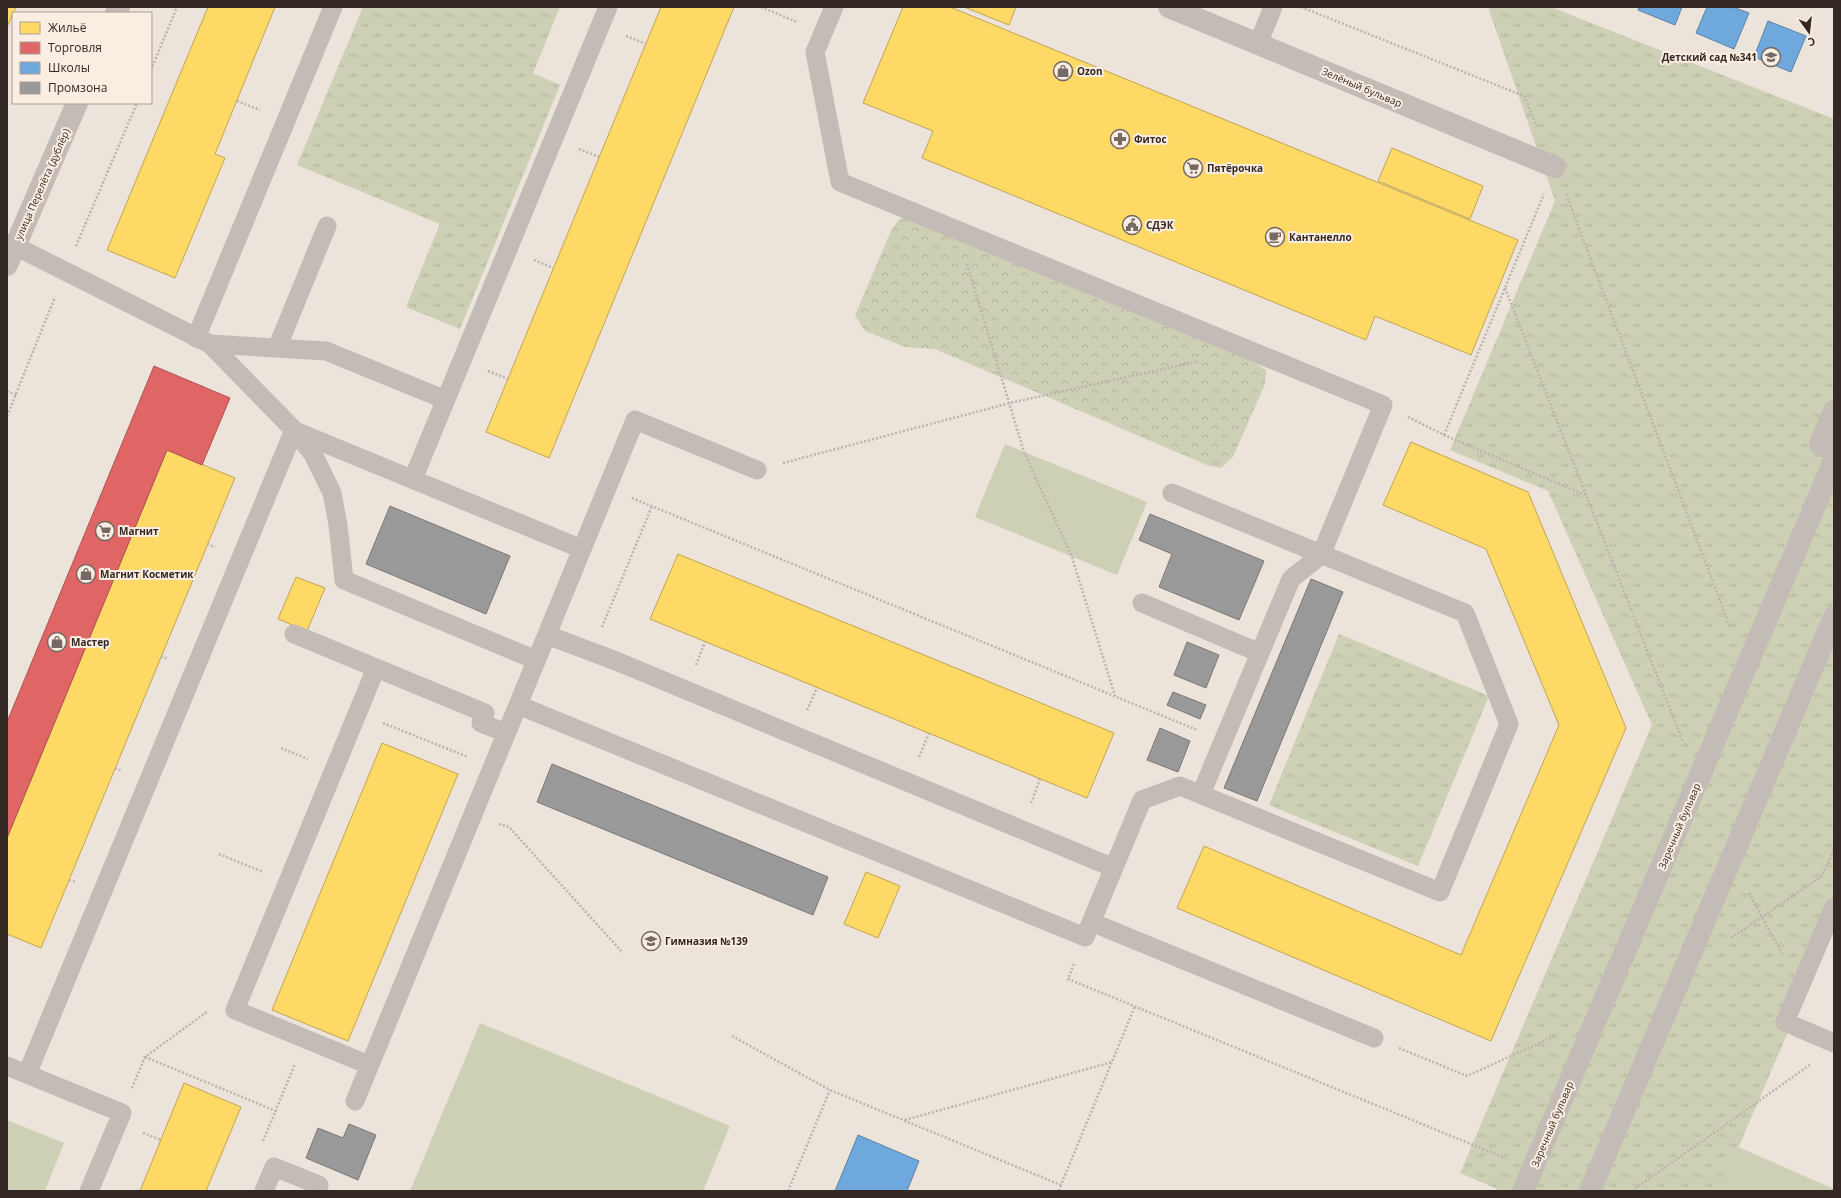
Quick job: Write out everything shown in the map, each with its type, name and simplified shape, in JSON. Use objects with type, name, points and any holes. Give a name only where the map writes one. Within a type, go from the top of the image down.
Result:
[{"type":"street","name":"Зелёный бульвар","points":[[1169,7],[1555,167]]},
{"type":"street","name":"улица Перелёта (дублёр)","points":[[11,256],[77,104]]},
{"type":"street","points":[[1834,411],[1820,444],[1834,450]]},
{"type":"street","name":"Заречный бульвар","points":[[1523,1191],[1834,461]]},
{"type":"street","points":[[1590,1191],[1834,617]]},
{"type":"lane","points":[[203,341],[333,7]]},
{"type":"lane","points":[[413,479],[608,7]]},
{"type":"lane","points":[[834,7],[816,52],[840,182],[1383,405],[1321,555],[1291,579],[1201,794]]},
{"type":"lane","points":[[1258,44],[1273,7]]},
{"type":"lane","points":[[277,348],[327,226]]},
{"type":"lane","points":[[11,256],[203,341],[326,351],[446,400]]},
{"type":"lane","points":[[203,341],[294,430],[313,454],[332,494],[338,525],[344,580],[536,660]]},
{"type":"lane","points":[[354,1101],[636,420],[757,470]]},
{"type":"lane","points":[[294,430],[582,549]]},
{"type":"lane","points":[[27,1074],[294,430]]},
{"type":"lane","points":[[1088,930],[1142,800],[1180,786],[1440,892],[1509,724],[1465,613],[1172,494]]},
{"type":"lane","points":[[1142,603],[1260,653]]},
{"type":"lane","points":[[294,634],[485,713],[481,724],[506,733]]},
{"type":"lane","points":[[547,636],[616,661],[1114,868]]},
{"type":"lane","points":[[369,1065],[235,1010],[376,668]]},
{"type":"lane","points":[[518,704],[1088,930],[1374,1038]]},
{"type":"lane","points":[[1834,907],[1785,1022],[1834,1043]]},
{"type":"lane","points":[[7,1066],[122,1113],[89,1191]]},
{"type":"lane","points":[[264,1191],[274,1167],[319,1185]]},
{"type":"path","points":[[152,68],[178,7]]},
{"type":"path","points":[[760,7],[823,33]]},
{"type":"path","points":[[1301,7],[1307,8],[1524,96]]},
{"type":"path","points":[[76,247],[137,104]]},
{"type":"path","points":[[1444,435],[1555,167]]},
{"type":"path","points":[[1576,217],[1709,574],[1746,667]]},
{"type":"path","points":[[956,230],[1024,452],[1072,557],[1115,696]]},
{"type":"path","points":[[1506,288],[1585,495],[1698,781]]},
{"type":"path","points":[[7,416],[56,294]]},
{"type":"path","points":[[757,470],[1010,403],[1202,360]]},
{"type":"path","points":[[7,391],[16,395]]},
{"type":"path","points":[[1383,405],[1444,435],[1585,495]]},
{"type":"path","points":[[607,488],[1223,740]]},
{"type":"path","points":[[600,633],[652,506]]},
{"type":"path","points":[[699,656],[705,642]]},
{"type":"path","points":[[811,702],[817,688]]},
{"type":"path","points":[[358,712],[492,767]]},
{"type":"path","points":[[922,748],[929,733]]},
{"type":"path","points":[[1028,808],[1040,779]]},
{"type":"path","points":[[508,827],[623,953]]},
{"type":"path","points":[[1730,938],[1822,876],[1834,850]]},
{"type":"path","points":[[219,854],[288,882]]},
{"type":"path","points":[[1088,930],[1068,979],[1532,1169]]},
{"type":"path","points":[[1058,1191],[1135,1006]]},
{"type":"path","points":[[122,1113],[145,1057],[213,1008],[235,1010]]},
{"type":"path","points":[[1374,1038],[1467,1076],[1598,1016]]},
{"type":"path","points":[[732,1036],[830,1090],[1061,1185]]},
{"type":"path","points":[[145,1057],[276,1111]]},
{"type":"path","points":[[904,1120],[1112,1061]]},
{"type":"path","points":[[1632,1191],[1814,1061]]},
{"type":"path","points":[[261,1147],[291,1074]]},
{"type":"path","points":[[788,1191],[830,1090]]},
{"type":"green space","points":[[363,7],[560,7],[533,73],[560,85],[460,329],[406,307],[440,224],[297,165]]},
{"type":"green space","points":[[1488,7],[1551,7],[1834,119],[1834,924],[1720,1191],[1496,1191],[1497,1189],[1460,1173],[1652,725],[1548,491],[1450,450],[1555,201]]},
{"type":"green space","points":[[914,216],[1256,363],[1266,370],[1265,384],[1233,457],[1221,468],[1207,465],[935,349],[905,347],[865,331],[855,315],[891,231],[899,219]]},
{"type":"green space","points":[[1005,444],[1147,502],[1117,575],[975,517]]},
{"type":"green space","points":[[1339,634],[1489,696],[1418,866],[1269,805]]},
{"type":"green space","points":[[480,1023],[730,1126],[703,1191],[410,1191]]},
{"type":"green space","points":[[7,1120],[64,1143],[45,1191],[7,1191]]},
{"type":"green space","points":[[1736,1146],[1834,1189],[1834,1191],[1717,1191]]},
{"type":"building: Жильё","points":[[7,7],[16,7],[14,12],[12,12],[12,16],[7,27]]},
{"type":"building: Жильё","points":[[208,7],[275,7],[215,154],[225,158],[175,278],[107,250]]},
{"type":"building: Жильё","points":[[661,7],[734,7],[549,458],[486,432]]},
{"type":"building: Жильё","points":[[903,7],[950,7],[1518,240],[1471,355],[1375,316],[1366,340],[922,158],[933,131],[863,103]]},
{"type":"building: Жильё","points":[[964,7],[1016,7],[1009,25]]},
{"type":"building: Жильё","points":[[1392,148],[1483,186],[1470,219],[1378,181]]},
{"type":"building: Жильё","points":[[1411,442],[1528,492],[1626,728],[1491,1041],[1177,908],[1204,846],[1461,955],[1559,725],[1486,549],[1383,505]]},
{"type":"building: Жильё","points":[[167,450],[235,478],[41,948],[7,934],[7,838]]},
{"type":"building: Жильё","points":[[678,554],[1114,733],[1087,798],[650,619]]},
{"type":"building: Жильё","points":[[296,577],[325,588],[307,631],[278,619]]},
{"type":"building: Жильё","points":[[382,743],[458,774],[348,1041],[272,1010]]},
{"type":"building: Жильё","points":[[866,872],[900,886],[878,938],[844,924]]},
{"type":"building: Жильё","points":[[184,1083],[241,1107],[206,1191],[140,1191]]},
{"type":"building: Торговля","points":[[154,366],[230,398],[202,465],[167,450],[7,838],[7,722]]},
{"type":"building: Школы","points":[[1639,7],[1682,7],[1675,25],[1638,10]]},
{"type":"building: Школы","points":[[1707,7],[1733,7],[1749,13],[1734,49],[1696,33]]},
{"type":"building: Школы","points":[[1768,21],[1806,36],[1791,72],[1754,57]]},
{"type":"building: Школы","points":[[858,1135],[919,1161],[907,1191],[835,1191]]},
{"type":"building: Промзона","points":[[390,506],[510,556],[486,614],[366,564]]},
{"type":"building: Промзона","points":[[1150,514],[1264,561],[1239,620],[1159,587],[1172,554],[1139,540]]},
{"type":"building: Промзона","points":[[1311,579],[1343,592],[1257,801],[1224,788]]},
{"type":"building: Промзона","points":[[1187,642],[1219,655],[1206,688],[1174,675]]},
{"type":"building: Промзона","points":[[1173,692],[1206,705],[1200,719],[1167,705]]},
{"type":"building: Промзона","points":[[1160,728],[1190,741],[1178,772],[1147,760]]},
{"type":"building: Промзона","points":[[552,764],[828,877],[813,915],[537,802]]},
{"type":"building: Промзона","points":[[349,1124],[376,1135],[358,1180],[306,1158],[318,1128],[343,1138]]},
{"type":"place","name":"Детский сад №341","points":[[1771,57]]},
{"type":"place","name":"Ozon","points":[[1063,71]]},
{"type":"place","name":"Фитос","points":[[1120,139]]},
{"type":"place","name":"Пятёрочка","points":[[1193,168]]},
{"type":"place","name":"СДЭК","points":[[1132,225]]},
{"type":"place","name":"Кантанелло","points":[[1275,237]]},
{"type":"place","name":"Магнит","points":[[105,531]]},
{"type":"place","name":"Магнит Косметик","points":[[86,574]]},
{"type":"place","name":"Мастер","points":[[57,642]]},
{"type":"place","name":"Гимназия №139","points":[[651,941]]}]
